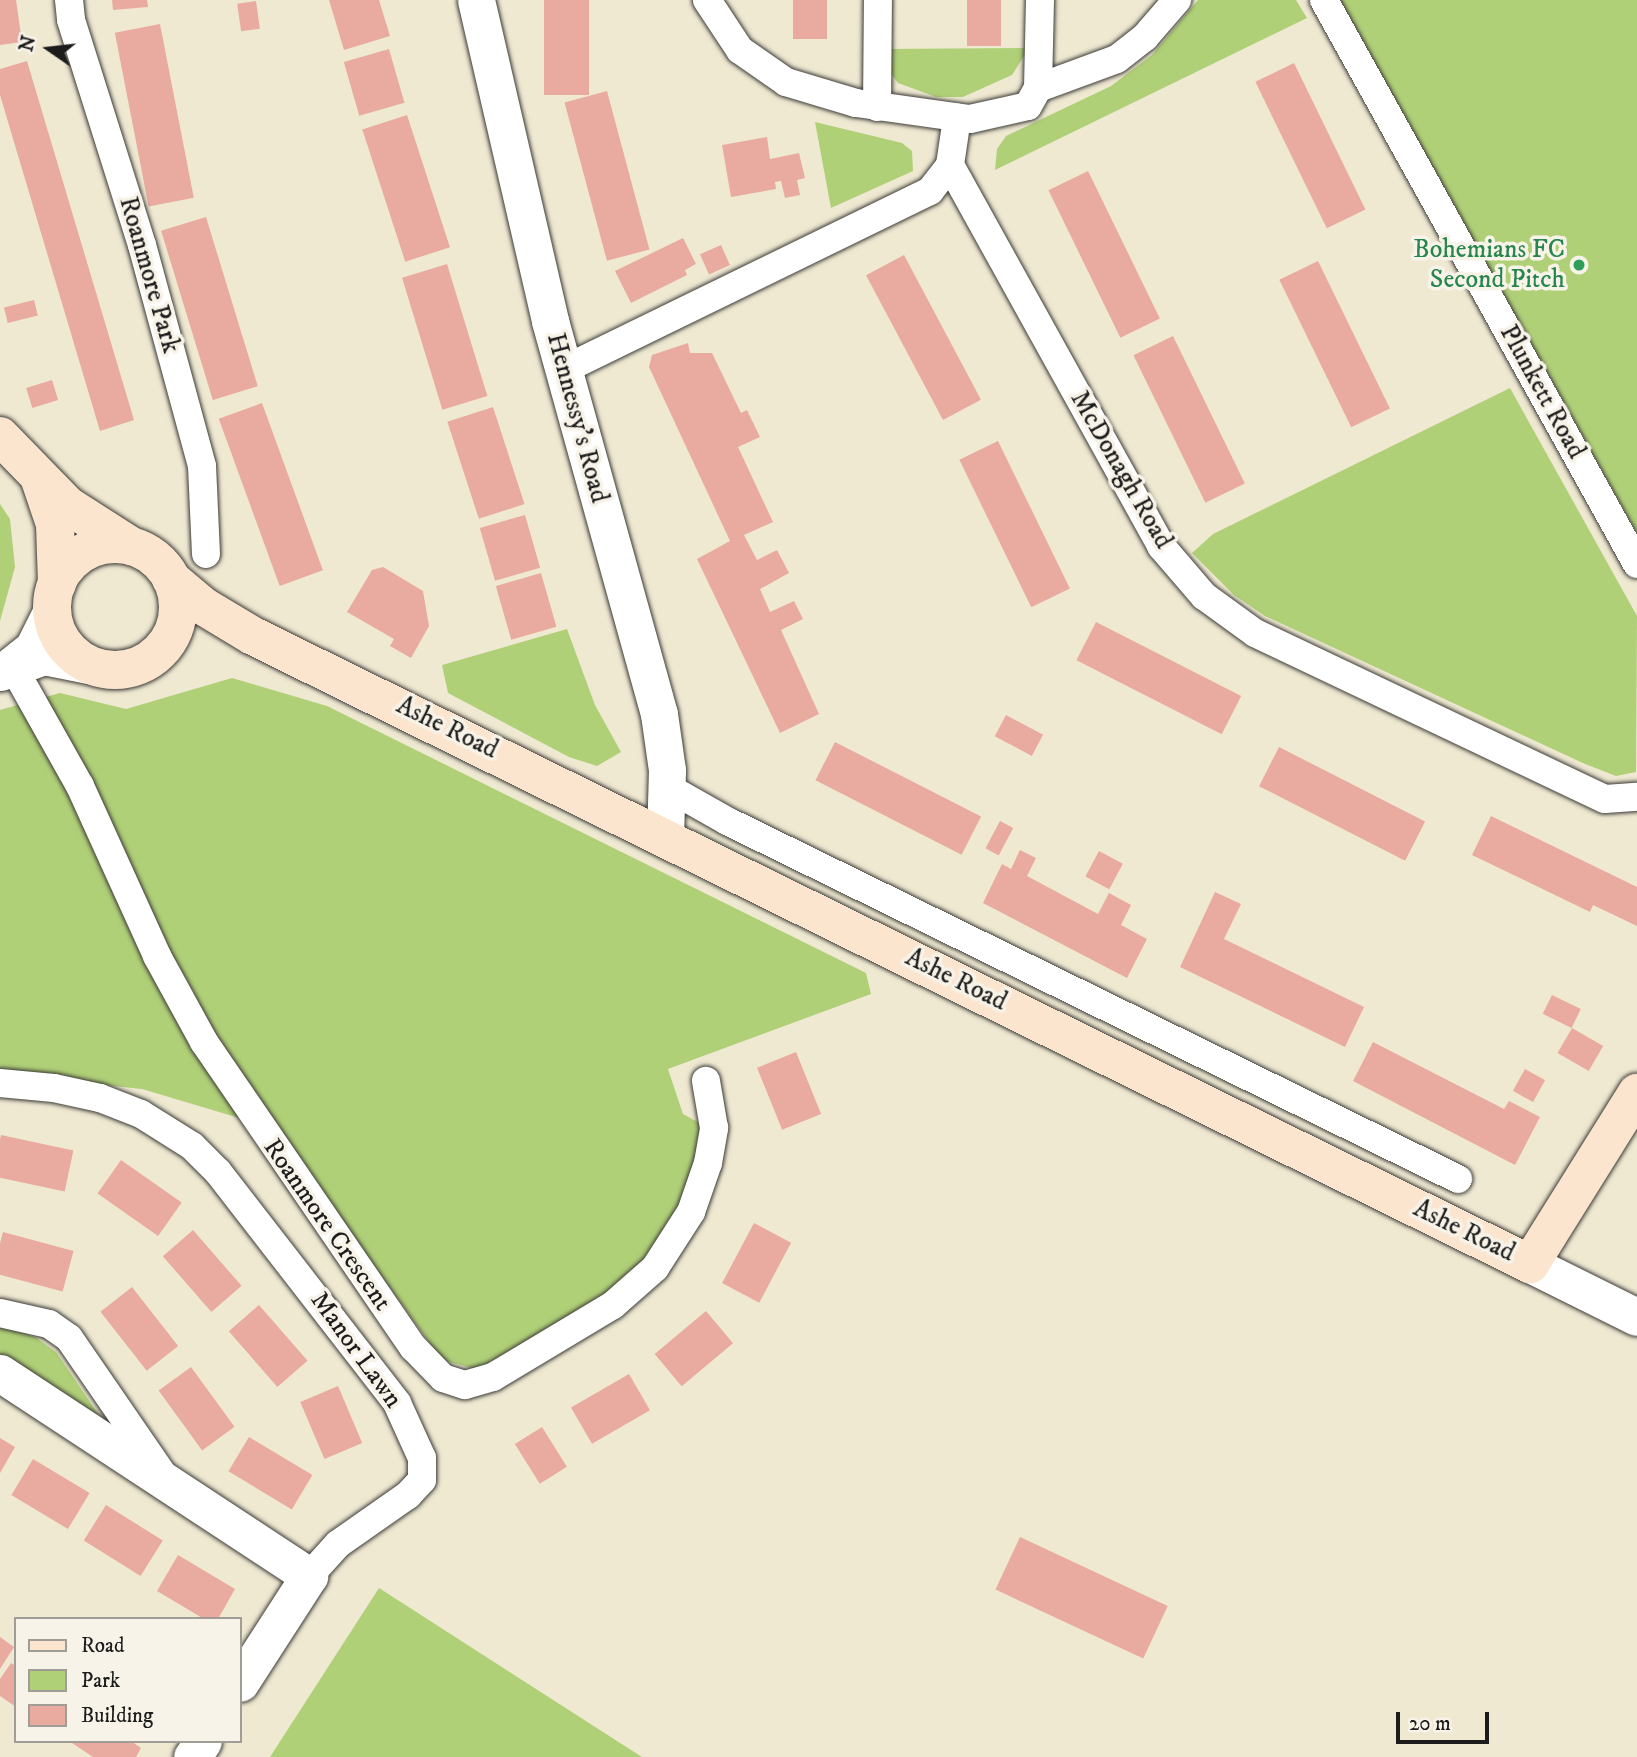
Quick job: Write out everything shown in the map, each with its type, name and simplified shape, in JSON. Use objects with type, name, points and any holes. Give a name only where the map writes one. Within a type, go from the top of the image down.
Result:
[{"type":"main road","points":[[0,436],[81,516],[155,558],[171,579],[177,615],[169,639],[152,657],[130,668],[94,666],[65,644],[54,597],[55,524],[33,469]]},
{"type":"main road","points":[[54,597],[71,562],[93,548],[131,546]]},
{"type":"main road","name":"Ashe Road","points":[[171,579],[217,615],[273,645],[1530,1264]]},
{"type":"main road","name":"Ashe Road","points":[[152,657],[198,637],[244,638],[273,645]]},
{"type":"main road","points":[[1530,1264],[1637,1093]]},
{"type":"street","name":"Roanmore Park","points":[[69,0],[71,20],[142,245],[202,466],[206,555]]},
{"type":"street","name":"Hennessy's Road","points":[[476,0],[563,370],[654,693],[667,787],[664,836]]},
{"type":"street","points":[[707,0],[740,50],[774,76],[817,93],[877,107],[957,118],[992,117],[1028,106],[1038,88],[1040,0]]},
{"type":"street","points":[[877,107],[878,0]]},
{"type":"street","points":[[1038,88],[1126,53],[1177,0]]},
{"type":"street","name":"Plunkett Road","points":[[1324,0],[1637,565]]},
{"type":"street","points":[[563,370],[920,196],[941,180],[950,165],[957,118]]},
{"type":"street","name":"McDonagh Road","points":[[950,165],[1161,545],[1204,596],[1255,633],[1605,799],[1637,797]]},
{"type":"street","points":[[6,669],[33,648],[54,597]]},
{"type":"street","points":[[6,669],[51,656],[94,666]]},
{"type":"street","name":"Roanmore Crescent","points":[[6,669],[80,786],[157,956],[204,1042],[413,1347],[443,1378],[465,1385],[493,1377],[613,1305],[655,1268],[691,1212],[708,1163],[714,1128],[706,1081]]},
{"type":"street","points":[[667,787],[727,821],[1458,1180]]},
{"type":"street","points":[[1092,1046],[1111,1009]]},
{"type":"street","name":"Manor Lawn","points":[[0,1083],[54,1088],[100,1098],[141,1114],[192,1146],[227,1183],[397,1403],[422,1458],[422,1480],[415,1489],[338,1544],[309,1576]]},
{"type":"street","points":[[1313,1156],[1332,1117]]},
{"type":"street","name":"Ashe Road","points":[[1530,1264],[1637,1317]]},
{"type":"street","points":[[0,1313],[49,1324],[69,1338],[169,1482]]},
{"type":"street","points":[[0,1373],[309,1576],[242,1680]]},
{"type":"green space","points":[[1198,0],[1296,0],[1307,18],[995,170],[997,149],[1006,136],[1111,86],[1152,55]]},
{"type":"green space","name":"Bohemians FC Second Pitch","points":[[1339,0],[1637,0],[1637,533]]},
{"type":"green space","points":[[1029,48],[1012,75],[963,97],[936,97],[898,83],[887,69],[883,49]]},
{"type":"green space","points":[[815,122],[902,143],[912,151],[913,171],[831,208]]},
{"type":"green space","points":[[1510,388],[1637,616],[1636,772],[1616,776],[1585,764],[1265,616],[1234,595],[1192,553],[1213,534]]},
{"type":"green space","points":[[0,504],[10,519],[15,567],[0,621]]},
{"type":"green space","points":[[567,629],[595,705],[621,752],[597,766],[569,757],[448,693],[442,665]]},
{"type":"green space","points":[[232,678],[327,706],[866,973],[871,994],[668,1069],[683,1114],[707,1127],[682,1210],[618,1296],[475,1369],[442,1360],[276,1129],[142,1089],[0,1074],[0,710],[60,693],[126,709]]},
{"type":"green space","points":[[0,1326],[35,1337],[56,1352],[103,1421],[0,1354]]},
{"type":"green space","points":[[379,1588],[642,1757],[270,1757]]},
{"type":"building","points":[[0,0],[16,0],[22,42],[0,45]]},
{"type":"building","points":[[112,0],[147,0],[148,7],[113,10]]},
{"type":"building","points":[[329,0],[379,0],[390,36],[344,50]]},
{"type":"building","points":[[544,0],[589,0],[589,95],[544,95]]},
{"type":"building","points":[[793,0],[827,0],[827,39],[793,39]]},
{"type":"building","points":[[967,0],[1001,0],[1001,46],[967,46]]},
{"type":"building","points":[[256,1],[260,29],[241,31],[237,4]]},
{"type":"building","points":[[160,24],[194,198],[149,207],[115,33]]},
{"type":"building","points":[[389,49],[404,103],[359,116],[344,62]]},
{"type":"building","points":[[27,61],[134,420],[100,431],[0,95],[0,69]]},
{"type":"building","points":[[1294,63],[1365,210],[1327,228],[1255,82]]},
{"type":"building","points":[[607,91],[649,249],[607,261],[564,102]]},
{"type":"building","points":[[407,115],[450,247],[405,262],[362,130]]},
{"type":"building","points":[[767,137],[770,159],[799,153],[805,178],[797,180],[800,195],[785,198],[781,181],[775,182],[776,189],[731,197],[722,145]]},
{"type":"building","points":[[1088,171],[1160,318],[1120,338],[1048,190]]},
{"type":"building","points":[[206,217],[258,386],[213,400],[161,231]]},
{"type":"building","points":[[683,238],[696,264],[685,270],[687,275],[631,303],[615,271]]},
{"type":"building","points":[[721,245],[730,265],[709,274],[700,254]]},
{"type":"building","points":[[904,255],[981,400],[943,420],[866,275]]},
{"type":"building","points":[[1318,261],[1390,408],[1351,427],[1279,280]]},
{"type":"building","points":[[447,264],[487,396],[442,410],[402,278]]},
{"type":"building","points":[[34,300],[38,316],[8,323],[4,307]]},
{"type":"building","points":[[1173,336],[1245,483],[1205,503],[1133,355]]},
{"type":"building","points":[[688,343],[690,353],[712,353],[741,413],[747,410],[760,437],[738,447],[773,522],[744,535],[757,560],[777,550],[789,573],[760,589],[770,612],[794,601],[803,619],[781,630],[819,714],[780,733],[697,559],[730,541],[649,367],[652,355]]},
{"type":"building","points":[[52,380],[58,400],[32,408],[26,388]]},
{"type":"building","points":[[262,403],[323,570],[280,586],[219,419]]},
{"type":"building","points":[[493,407],[525,504],[479,519],[447,422]]},
{"type":"building","points":[[998,441],[1070,588],[1031,607],[959,460]]},
{"type":"building","points":[[525,515],[540,568],[495,581],[480,528]]},
{"type":"building","points":[[383,567],[423,591],[429,626],[411,658],[390,646],[394,639],[347,612],[372,570]]},
{"type":"building","points":[[541,573],[556,627],[511,640],[496,586]]},
{"type":"building","points":[[1096,622],[1241,696],[1222,734],[1076,660]]},
{"type":"building","points":[[1006,715],[1043,735],[1032,756],[995,736]]},
{"type":"building","points":[[835,742],[981,816],[962,855],[815,780]]},
{"type":"building","points":[[1279,747],[1425,821],[1405,861],[1259,786]]},
{"type":"building","points":[[1491,816],[1637,887],[1637,926],[1593,905],[1590,912],[1472,855]]},
{"type":"building","points":[[1000,821],[1013,828],[999,855],[985,848]]},
{"type":"building","points":[[1020,850],[1036,858],[1027,876],[1098,914],[1109,893],[1131,905],[1121,925],[1147,939],[1127,978],[983,903],[1002,864],[1011,869]]},
{"type":"building","points":[[1099,851],[1123,864],[1109,889],[1085,877]]},
{"type":"building","points":[[1215,892],[1241,904],[1224,939],[1364,1007],[1345,1047],[1180,967]]},
{"type":"building","points":[[1552,995],[1581,1009],[1572,1028],[1543,1014]]},
{"type":"building","points":[[1572,1028],[1603,1046],[1589,1071],[1558,1053]]},
{"type":"building","points":[[1373,1042],[1504,1109],[1509,1101],[1540,1117],[1515,1165],[1353,1081]]},
{"type":"building","points":[[796,1052],[821,1114],[782,1130],[757,1068]]},
{"type":"building","points":[[1525,1069],[1545,1080],[1533,1102],[1513,1091]]},
{"type":"building","points":[[1,1135],[73,1150],[65,1191],[0,1178]]},
{"type":"building","points":[[121,1160],[182,1202],[158,1236],[97,1194]]},
{"type":"building","points":[[754,1223],[791,1243],[759,1303],[722,1283]]},
{"type":"building","points":[[193,1230],[242,1286],[211,1312],[163,1256]]},
{"type":"building","points":[[3,1232],[74,1251],[63,1291],[0,1275],[0,1243]]},
{"type":"building","points":[[132,1287],[178,1346],[147,1371],[100,1312]]},
{"type":"building","points":[[259,1305],[308,1361],[277,1387],[229,1331]]},
{"type":"building","points":[[706,1311],[733,1343],[682,1386],[655,1354]]},
{"type":"building","points":[[191,1367],[234,1427],[202,1450],[159,1391]]},
{"type":"building","points":[[629,1374],[650,1410],[592,1444],[571,1408]]},
{"type":"building","points":[[338,1386],[362,1443],[324,1459],[300,1402]]},
{"type":"building","points":[[542,1427],[567,1467],[540,1484],[515,1444]]},
{"type":"building","points":[[249,1437],[312,1475],[292,1509],[228,1471]]},
{"type":"building","points":[[0,1438],[15,1447],[0,1473]]},
{"type":"building","points":[[33,1459],[90,1493],[68,1529],[11,1495]]},
{"type":"building","points":[[106,1505],[163,1541],[141,1576],[84,1541]]},
{"type":"building","points":[[1020,1537],[1168,1606],[1143,1658],[995,1590]]},
{"type":"building","points":[[178,1555],[235,1589],[219,1617],[201,1617],[157,1591]]},
{"type":"building","points":[[0,1637],[14,1647],[0,1669]]},
{"type":"building","points":[[11,1663],[14,1665],[14,1706],[0,1696],[0,1679]]},
{"type":"building","points":[[72,1743],[134,1743],[141,1748],[136,1757],[93,1757]]},
{"type":"place","name":"Bohemians FC Second Pitch","points":[[1579,265]]}]
